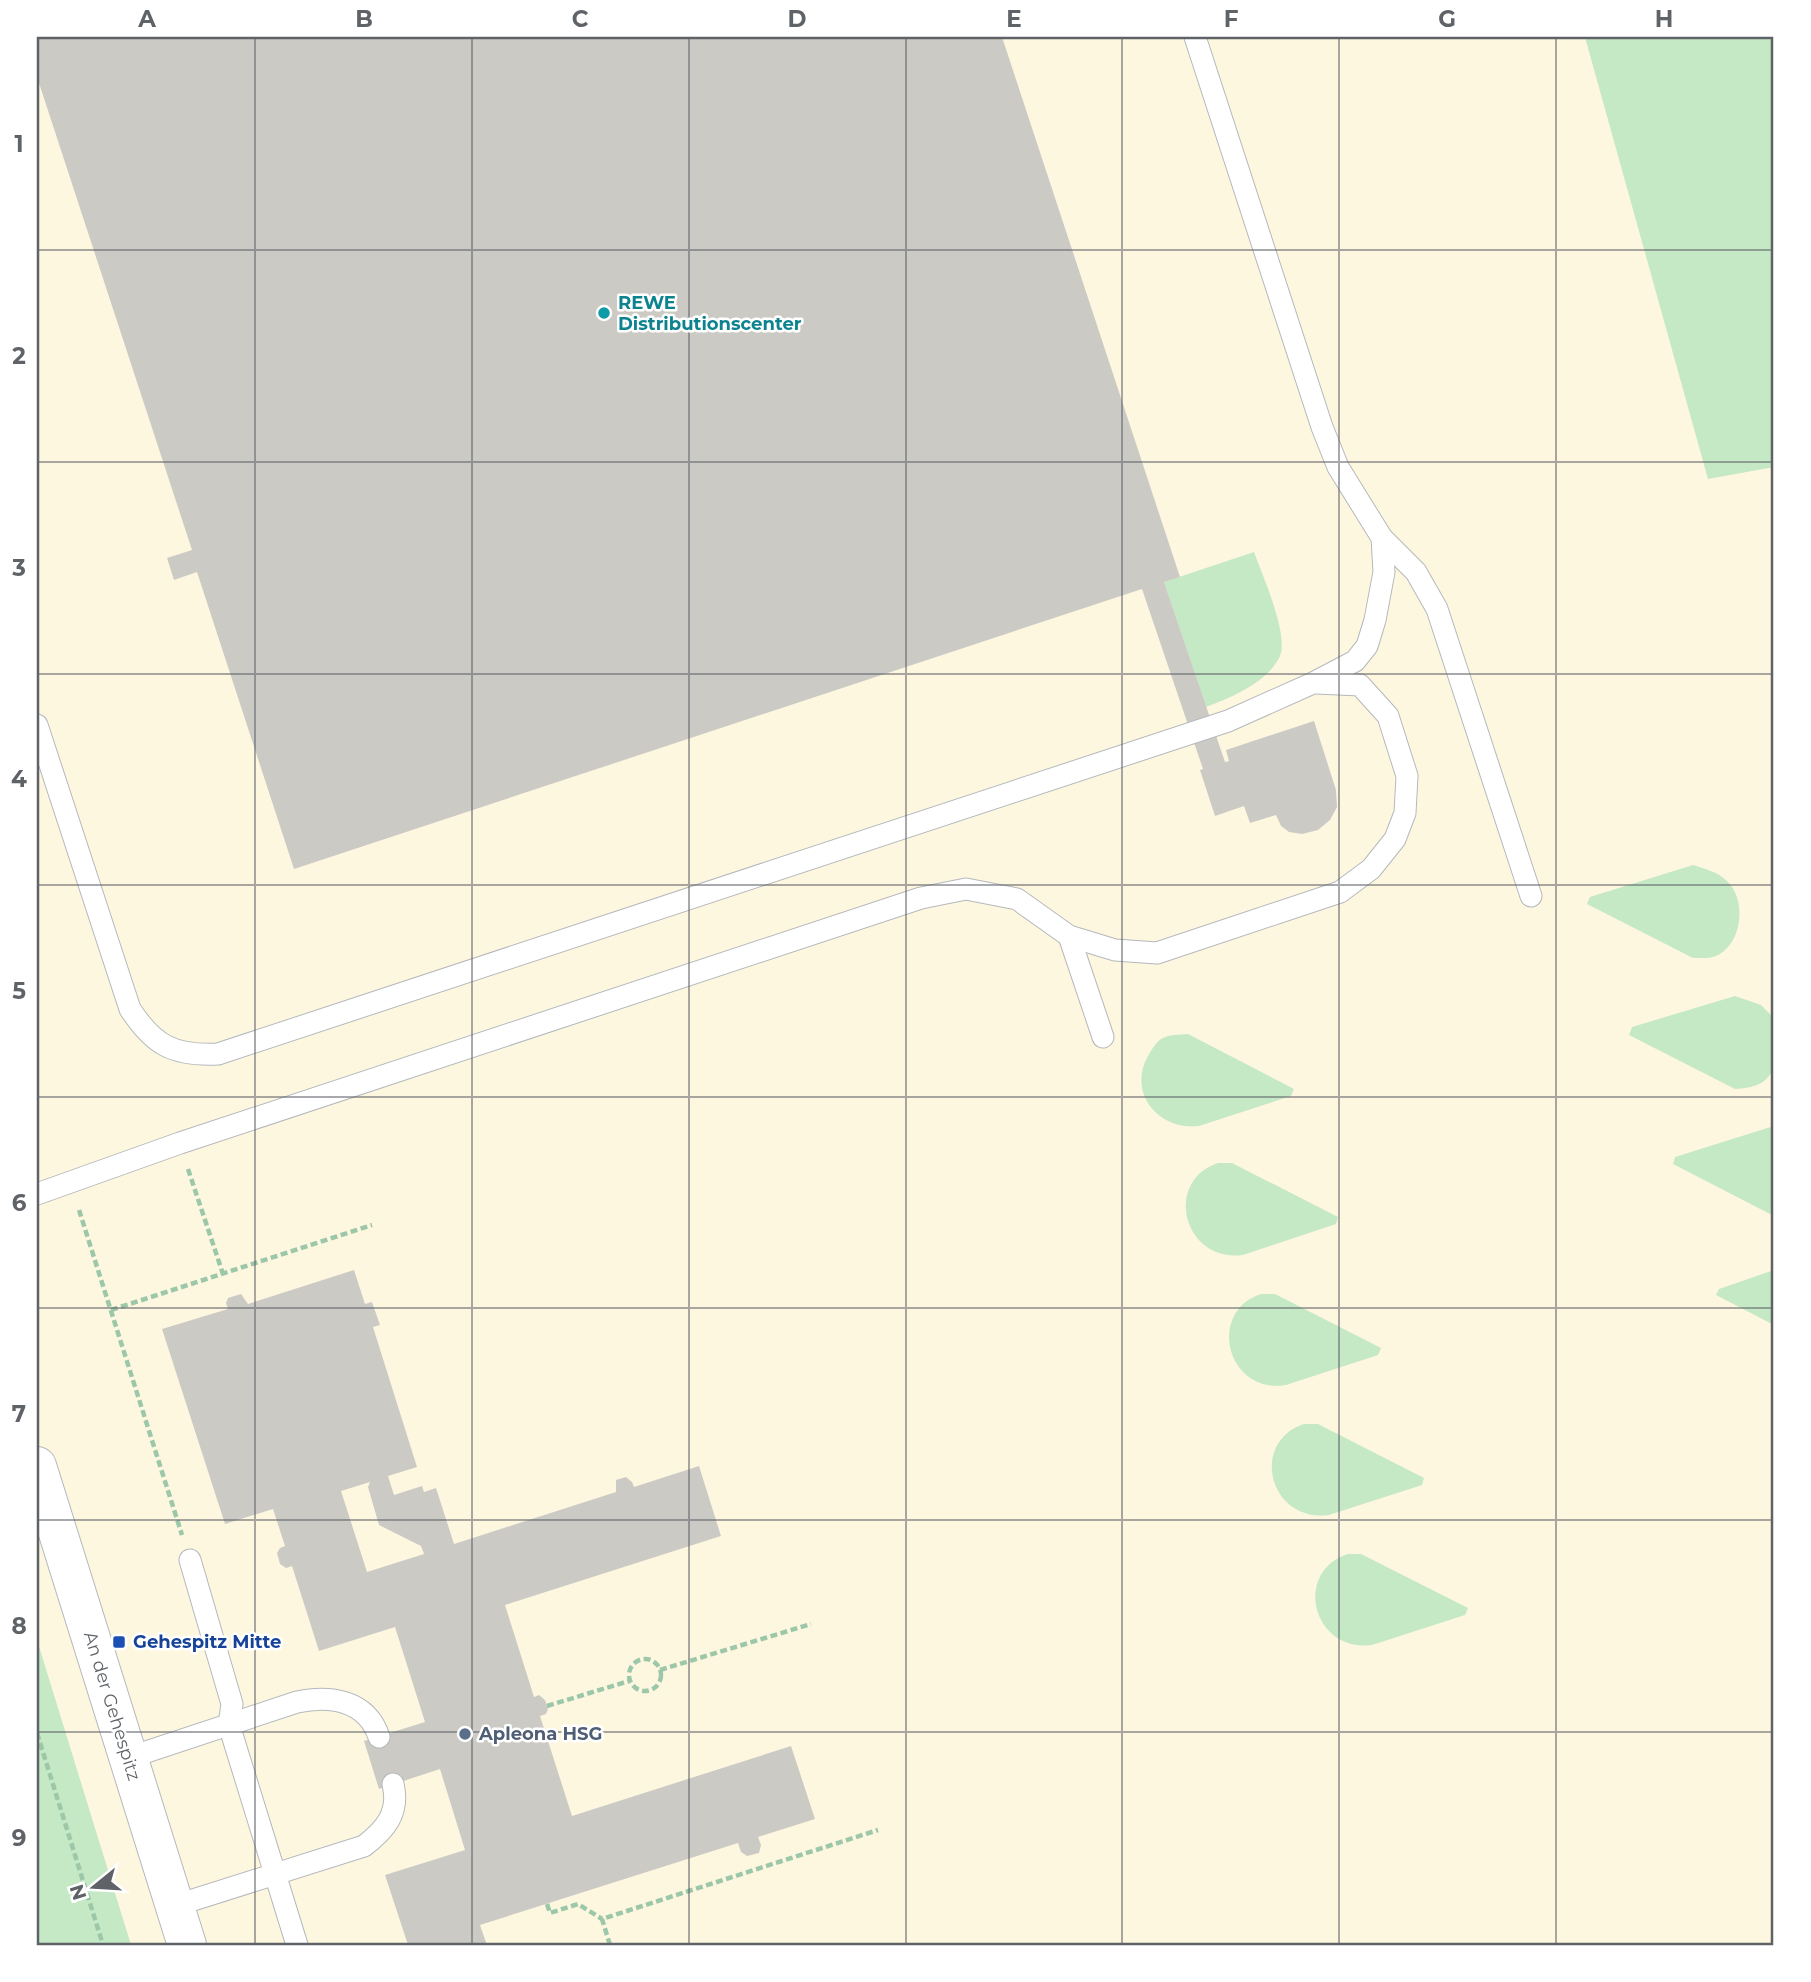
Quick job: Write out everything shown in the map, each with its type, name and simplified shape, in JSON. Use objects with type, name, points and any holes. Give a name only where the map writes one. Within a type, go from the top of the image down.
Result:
[{"type":"street","name":"An der Gehespitz","points":[[37,1466],[187,1945]]},
{"type":"lane","points":[[1195,37],[1322,427],[1338,467],[1382,538],[1416,572],[1437,609],[1531,895]]},
{"type":"lane","points":[[37,725],[130,1010],[144,1031],[166,1048],[192,1055],[218,1054],[1228,721],[1313,683],[1354,661],[1367,646],[1384,572],[1382,538]]},
{"type":"lane","points":[[37,1194],[180,1143],[920,898],[966,889],[1017,899],[1069,936],[1115,950],[1157,953],[1340,892],[1371,869],[1395,839],[1405,813],[1407,776],[1388,716],[1360,685],[1313,683]]},
{"type":"lane","points":[[1069,936],[1103,1037]]},
{"type":"lane","points":[[190,1560],[232,1704],[229,1725],[297,1945]]},
{"type":"lane","points":[[128,1758],[315,1698],[353,1705],[365,1715],[379,1737]]},
{"type":"lane","points":[[174,1906],[364,1846],[385,1830],[394,1802],[393,1784]]},
{"type":"path","points":[[180,1143],[223,1274]]},
{"type":"path","points":[[70,1182],[190,1560]]},
{"type":"path","points":[[111,1310],[372,1226]]},
{"type":"path","points":[[660,1670],[811,1624]]},
{"type":"path","points":[[640,1660],[653,1661],[660,1670],[659,1684],[649,1692],[636,1689],[629,1681],[629,1670],[640,1660]]},
{"type":"path","points":[[547,1706],[629,1681]]},
{"type":"path","points":[[37,1733],[103,1945]]},
{"type":"path","points":[[602,1919],[878,1830]]},
{"type":"path","points":[[547,1903],[550,1913],[578,1904],[602,1919],[610,1945]]},
{"type":"shaded area","points":[[37,37],[1585,37],[1708,478],[1774,467],[1774,1945],[131,1945],[37,1640]]},
{"type":"green space","points":[[1585,37],[1774,37],[1774,467],[1708,479]]},
{"type":"green space","points":[[1254,552],[1278,620],[1282,646],[1280,656],[1267,674],[1258,681],[1237,694],[1206,707],[1164,582]]},
{"type":"green space","points":[[1693,865],[1712,871],[1727,881],[1737,898],[1737,929],[1728,948],[1717,956],[1693,958],[1587,904],[1590,897]]},
{"type":"green space","points":[[1735,996],[1761,1005],[1774,1018],[1773,1067],[1769,1076],[1751,1087],[1735,1089],[1629,1035],[1632,1027]]},
{"type":"green space","points":[[1188,1034],[1294,1089],[1291,1096],[1199,1126],[1184,1126],[1160,1116],[1144,1096],[1141,1083],[1143,1070],[1148,1056],[1159,1040],[1167,1036]]},
{"type":"green space","points":[[1774,1126],[1774,1216],[1673,1164],[1675,1157]]},
{"type":"green space","points":[[1218,1163],[1232,1163],[1338,1217],[1336,1224],[1243,1255],[1222,1254],[1206,1247],[1194,1234],[1187,1219],[1186,1202],[1190,1186],[1201,1172]]},
{"type":"green space","points":[[1774,1270],[1774,1325],[1716,1295],[1719,1289]]},
{"type":"green space","points":[[1261,1294],[1275,1294],[1381,1348],[1378,1355],[1286,1385],[1266,1385],[1249,1378],[1238,1365],[1231,1350],[1229,1333],[1233,1317],[1244,1303]]},
{"type":"green space","points":[[1304,1424],[1318,1424],[1424,1478],[1422,1485],[1329,1515],[1308,1514],[1292,1507],[1280,1494],[1273,1479],[1272,1463],[1276,1447],[1287,1433]]},
{"type":"green space","points":[[1348,1554],[1361,1554],[1468,1608],[1465,1615],[1372,1645],[1352,1644],[1335,1637],[1324,1624],[1317,1609],[1315,1593],[1320,1577],[1331,1563]]},
{"type":"green space","points":[[37,1640],[131,1945],[37,1945]]},
{"type":"building","name":"REWE Distributionscenter","points":[[37,37],[1002,37],[1180,577],[1164,582],[1225,762],[1229,761],[1226,750],[1314,721],[1336,790],[1337,807],[1330,820],[1318,830],[1302,834],[1289,832],[1281,826],[1276,815],[1250,823],[1244,806],[1215,816],[1200,770],[1203,769],[1142,589],[294,869],[197,572],[174,580],[167,558],[192,550],[37,77]]},
{"type":"building","points":[[354,1270],[365,1304],[372,1302],[380,1325],[373,1327],[417,1467],[388,1476],[394,1495],[422,1486],[424,1492],[436,1488],[454,1544],[616,1492],[616,1480],[626,1477],[634,1487],[699,1466],[721,1536],[505,1605],[534,1697],[539,1695],[545,1700],[548,1709],[546,1714],[540,1716],[572,1816],[791,1746],[815,1819],[758,1837],[761,1845],[759,1853],[747,1856],[741,1852],[738,1843],[480,1925],[487,1945],[408,1945],[385,1875],[465,1850],[440,1769],[379,1789],[364,1741],[425,1722],[395,1627],[319,1651],[292,1566],[286,1568],[280,1564],[277,1553],[285,1546],[273,1509],[225,1524],[162,1329],[228,1309],[228,1298],[241,1294],[248,1304]],"holes":[[[370,1482],[368,1487],[379,1525],[421,1546],[424,1554],[367,1572],[341,1491]]]},
{"type":"place","name":"REWE Distributionscenter","points":[[604,313]]},
{"type":"place","name":"Gehespitz Mitte","points":[[119,1642]]},
{"type":"place","name":"Apleona HSG","points":[[465,1734]]}]
